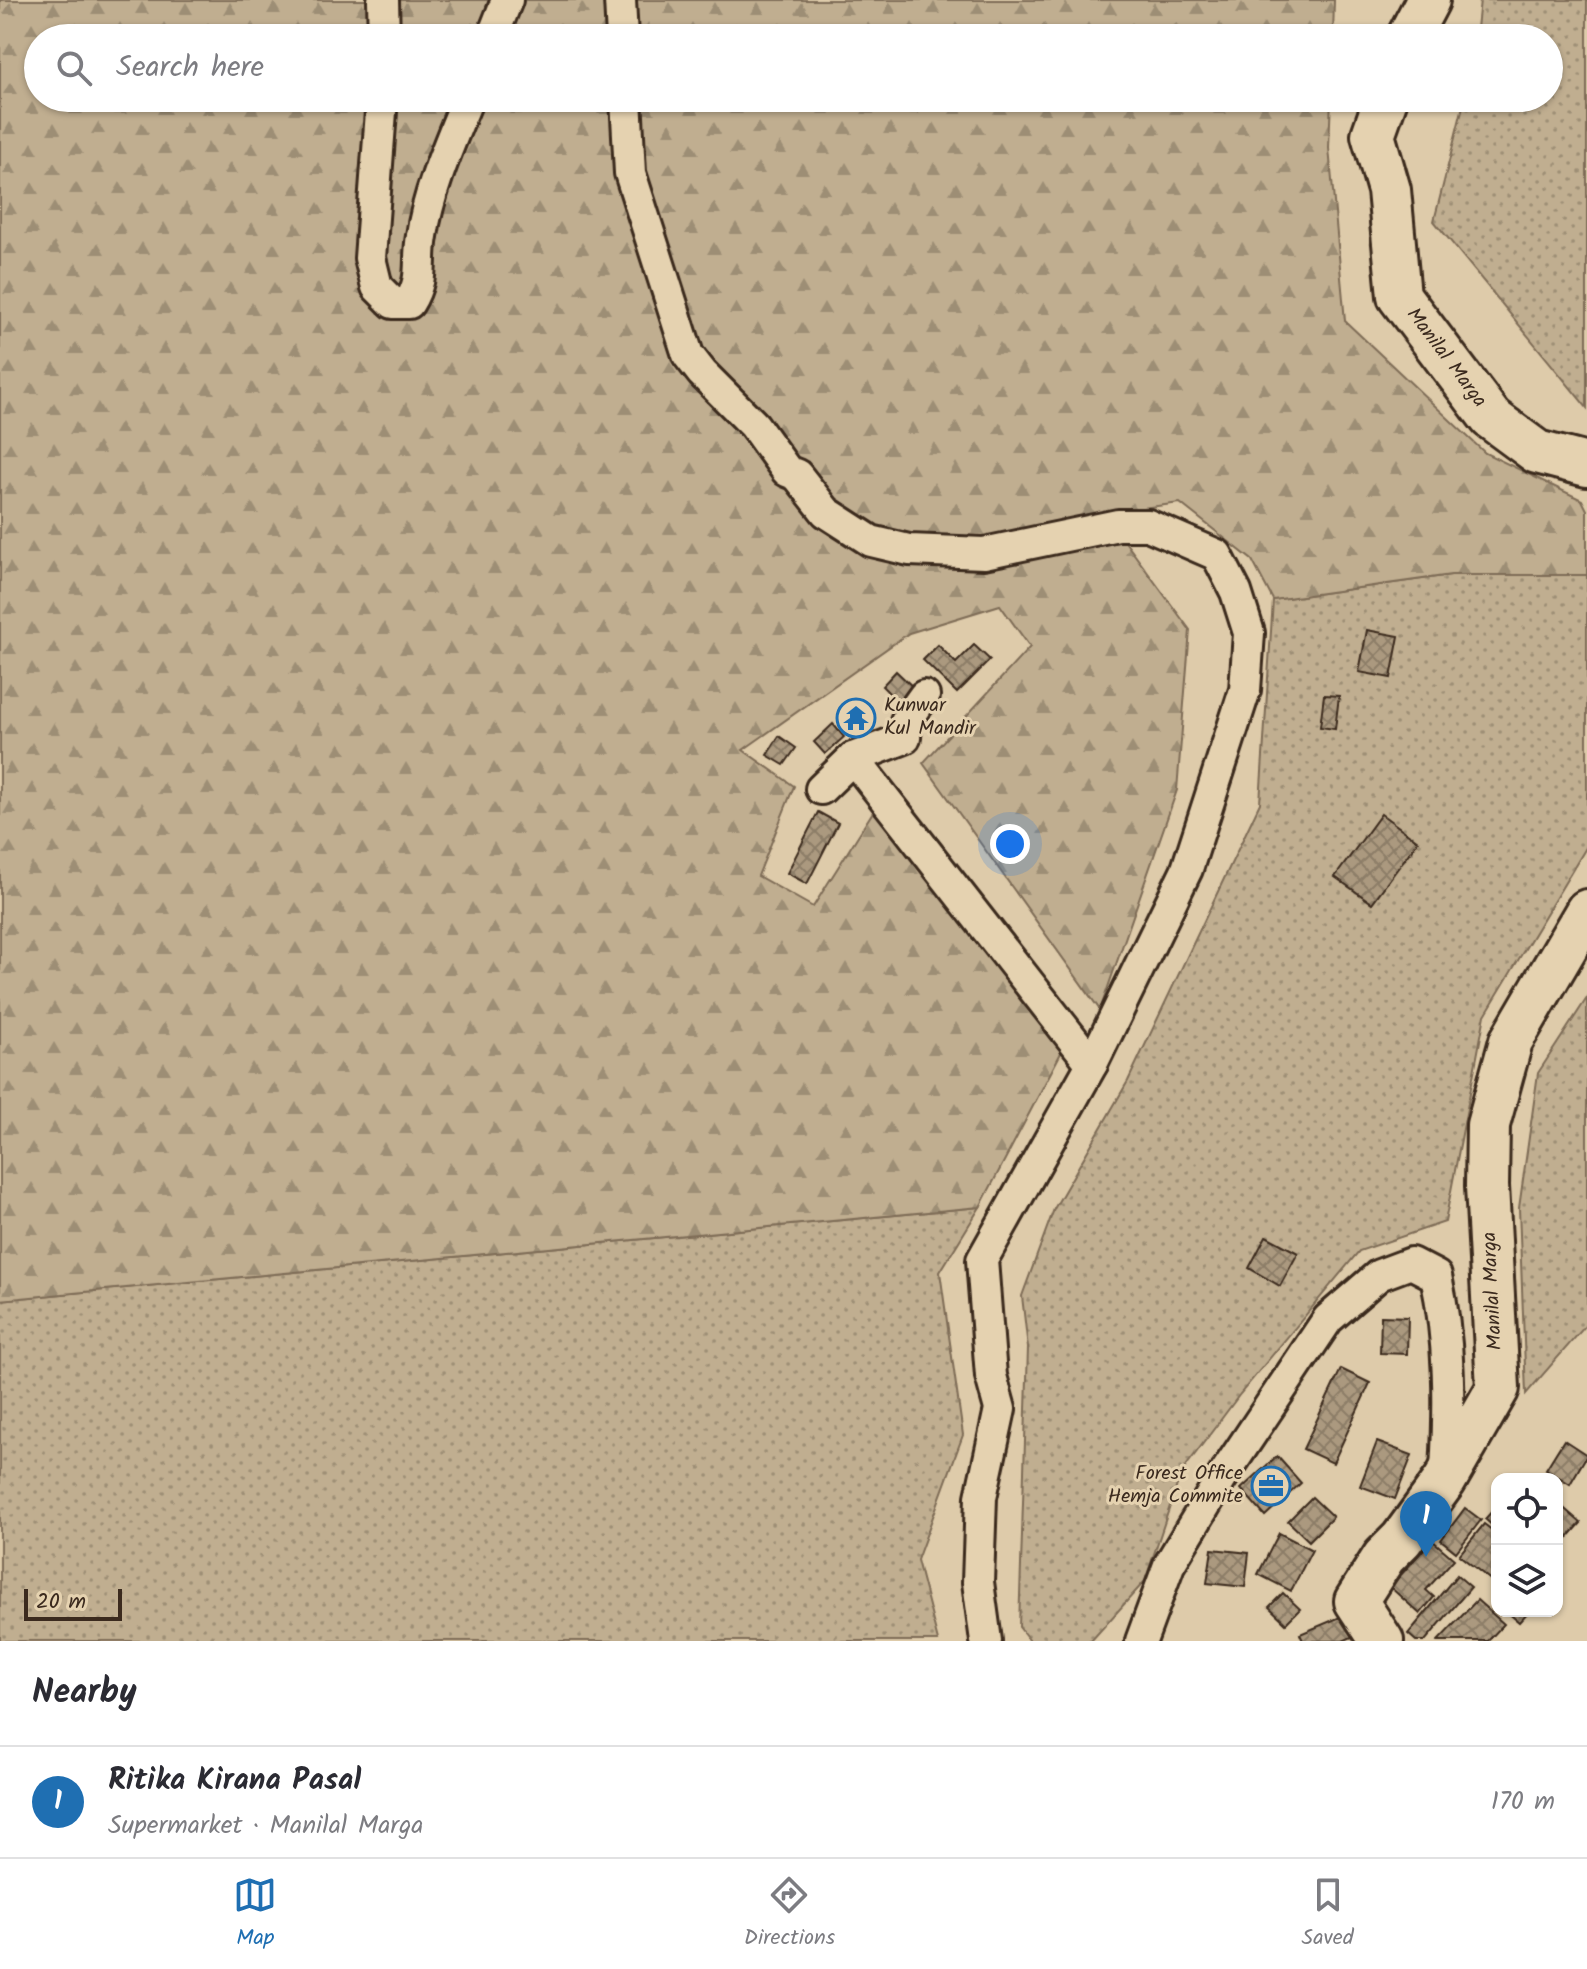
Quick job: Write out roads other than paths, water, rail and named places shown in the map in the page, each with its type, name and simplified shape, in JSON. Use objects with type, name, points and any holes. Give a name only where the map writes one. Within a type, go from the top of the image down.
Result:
[{"type":"street","points":[[383,0],[384,24]]},
{"type":"street","points":[[498,24],[507,0]]},
{"type":"street","points":[[620,0],[621,24]]},
{"type":"street","points":[[1415,24],[1428,0]]},
{"type":"street","points":[[381,112],[370,258],[377,287],[393,303],[409,303],[419,287],[422,235],[445,156],[462,112]]},
{"type":"street","points":[[627,112],[630,173],[688,355],[754,425],[787,471],[797,475],[826,512],[871,541],[909,550],[984,553],[1118,525],[1148,525],[1217,555],[1236,592],[1249,633],[1245,690],[1187,869],[1092,1064],[982,1260],[991,1376],[1000,1409],[981,1497],[978,1582],[986,1641]]},
{"type":"street","name":"Manilal Marga","points":[[1381,112],[1373,135],[1389,190],[1399,296],[1491,418],[1537,452],[1587,465]]},
{"type":"street","points":[[821,789],[853,758],[905,738],[906,721],[924,696]]},
{"type":"street","points":[[853,758],[1092,1064]]},
{"type":"street","name":"Manilal Marga","points":[[1382,1641],[1356,1601],[1384,1557],[1402,1539],[1445,1480],[1498,1388],[1487,1186],[1488,1125],[1511,1041],[1587,911]]},
{"type":"street","points":[[1141,1641],[1169,1565],[1221,1479],[1328,1319],[1379,1275],[1411,1263],[1436,1276],[1444,1315],[1450,1409],[1445,1480]]},
{"type":"street","points":[[1156,1641],[1169,1565]]},
{"type":"place","name":"Kunwar Kul Mandir","points":[[856,718]]},
{"type":"place","name":"Forest Office Hemja Commite","points":[[1271,1486]]},
{"type":"place","name":"Ritika Kirana Pasal","points":[[1426,1557]]}]
